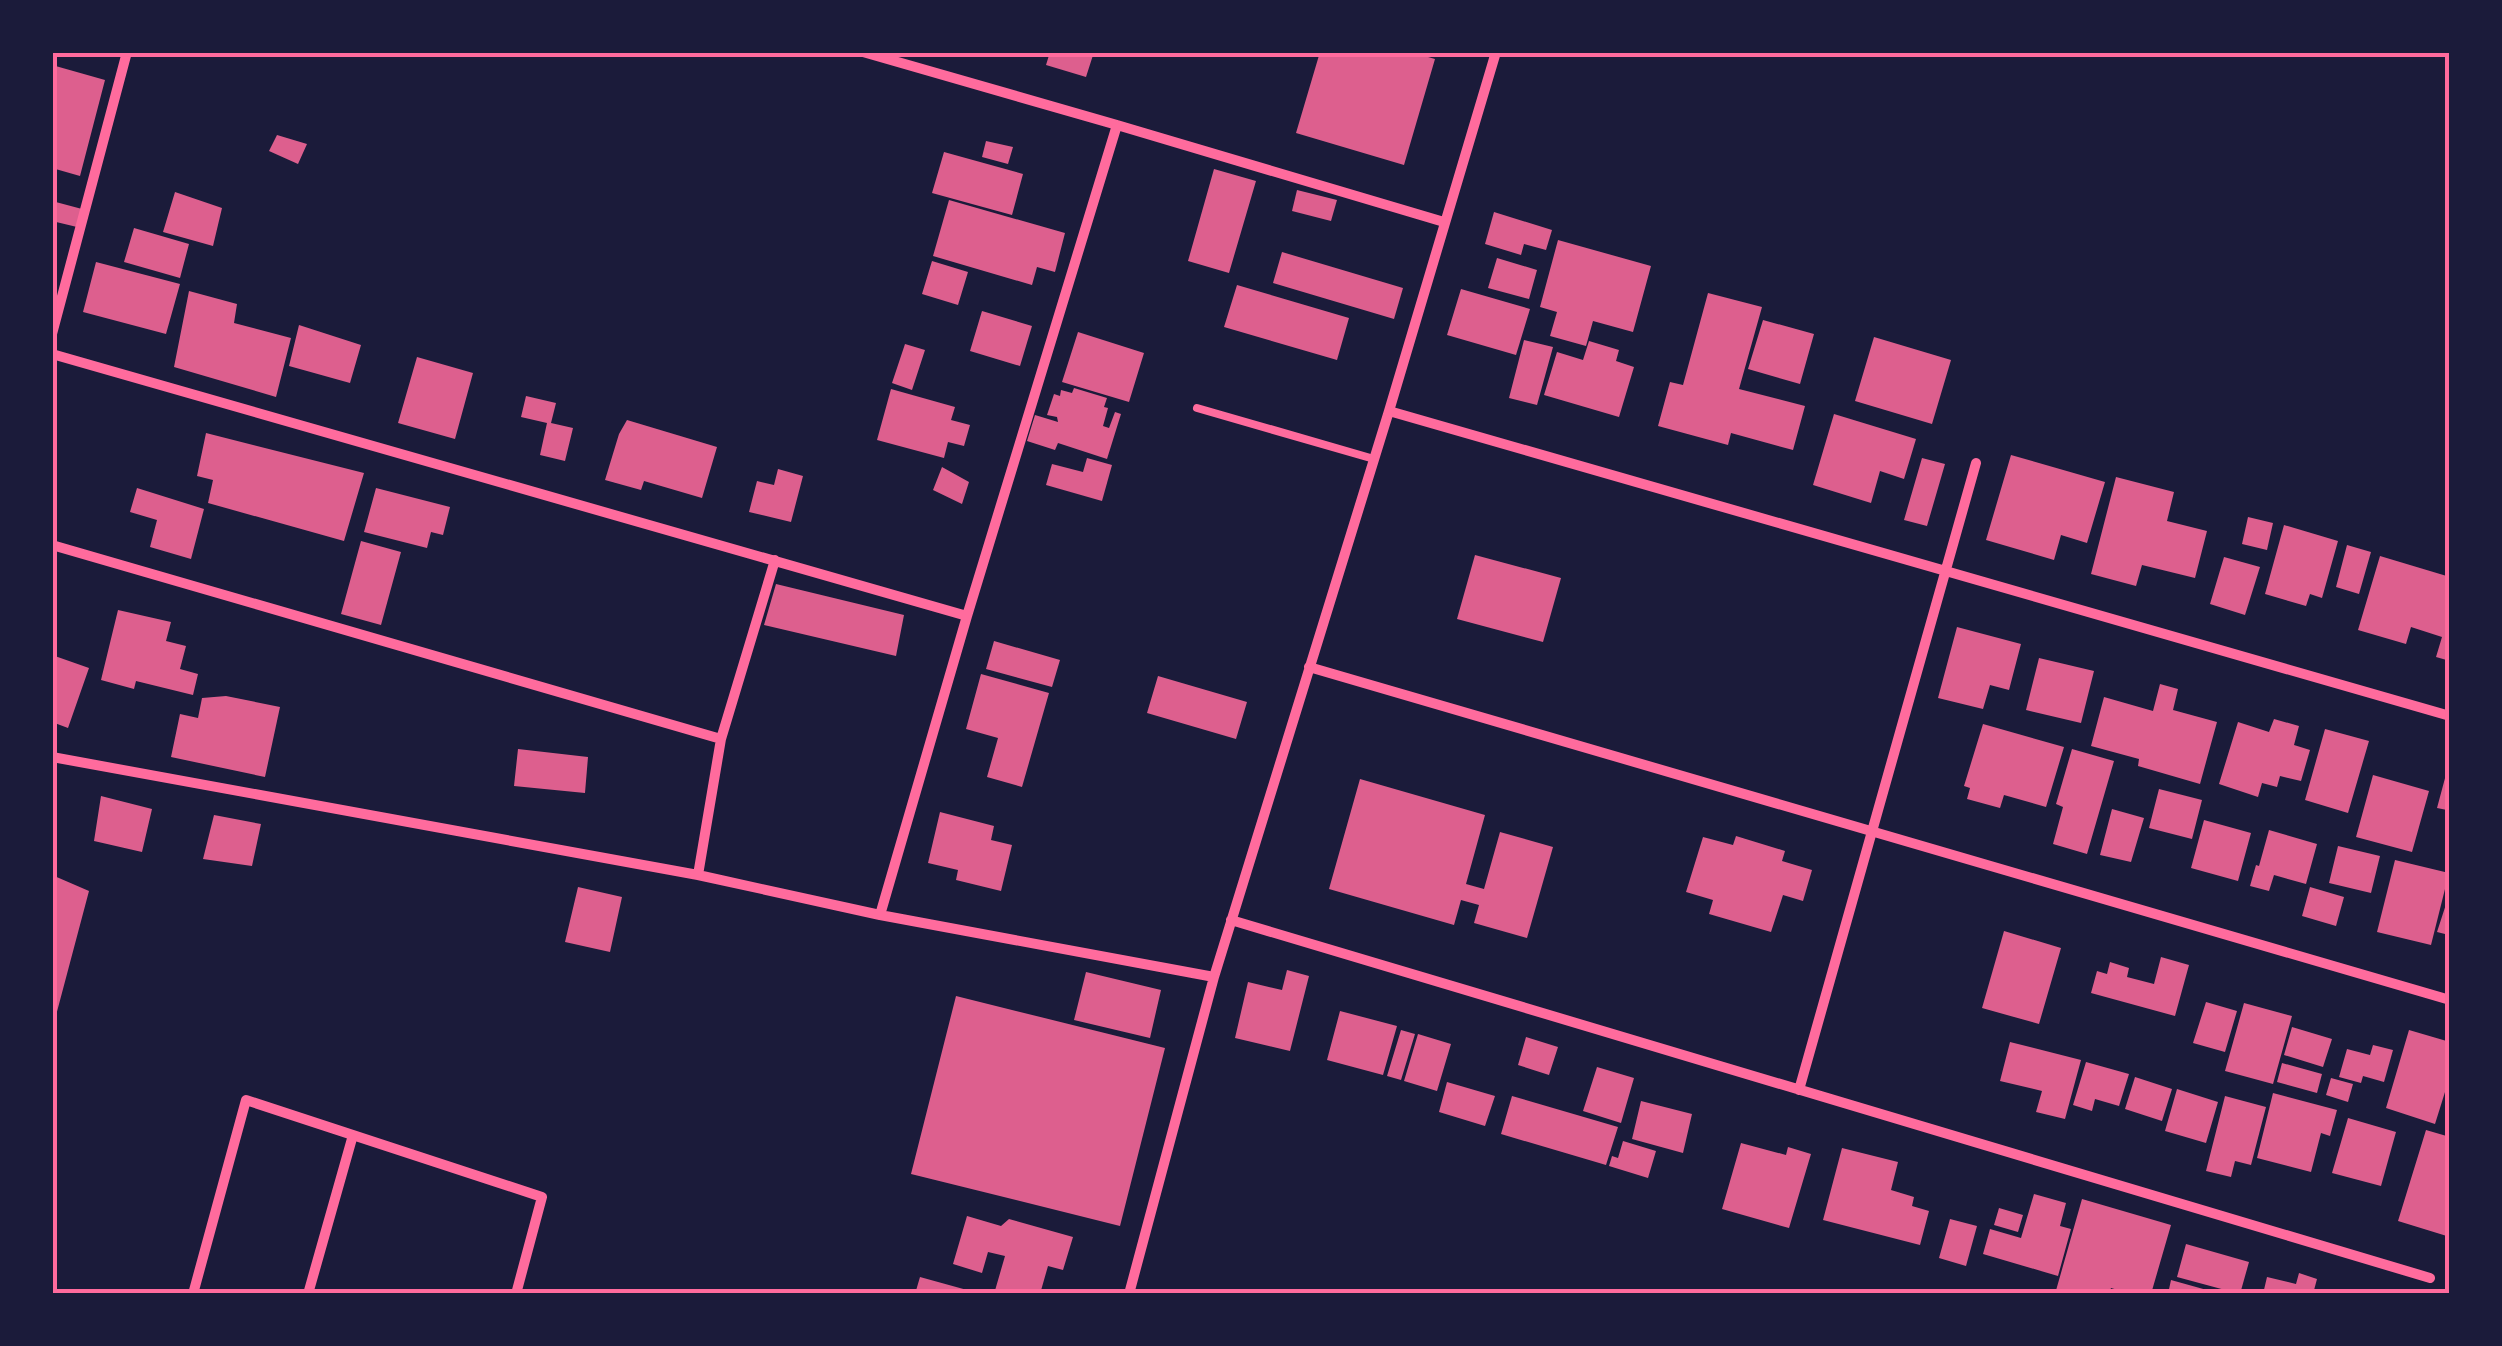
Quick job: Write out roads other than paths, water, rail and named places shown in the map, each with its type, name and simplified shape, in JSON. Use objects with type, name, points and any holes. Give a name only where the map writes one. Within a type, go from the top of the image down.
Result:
[{"type":"street","points":[[52,334],[127,52]]},
{"type":"street","points":[[863,52],[1444,222]]},
{"type":"street","points":[[1129,1294],[1214,978],[1496,52]]},
{"type":"street","points":[[880,915],[966,616],[1118,125]]},
{"type":"street","points":[[52,354],[966,616]]},
{"type":"street","points":[[1389,411],[2450,716]]},
{"type":"street","points":[[1800,1090],[1976,463]]},
{"type":"street","points":[[52,545],[721,739]]},
{"type":"street","points":[[698,875],[721,739],[775,560]]},
{"type":"street","points":[[1309,667],[2450,1000]]},
{"type":"street","points":[[52,757],[698,875],[880,915],[1214,978]]},
{"type":"street","points":[[1232,920],[2430,1278]]},
{"type":"street","points":[[193,1294],[246,1100],[542,1197],[516,1294]]},
{"type":"street","points":[[308,1294],[353,1135]]},
{"type":"lane","points":[[1197,408],[1374,459]]}]
